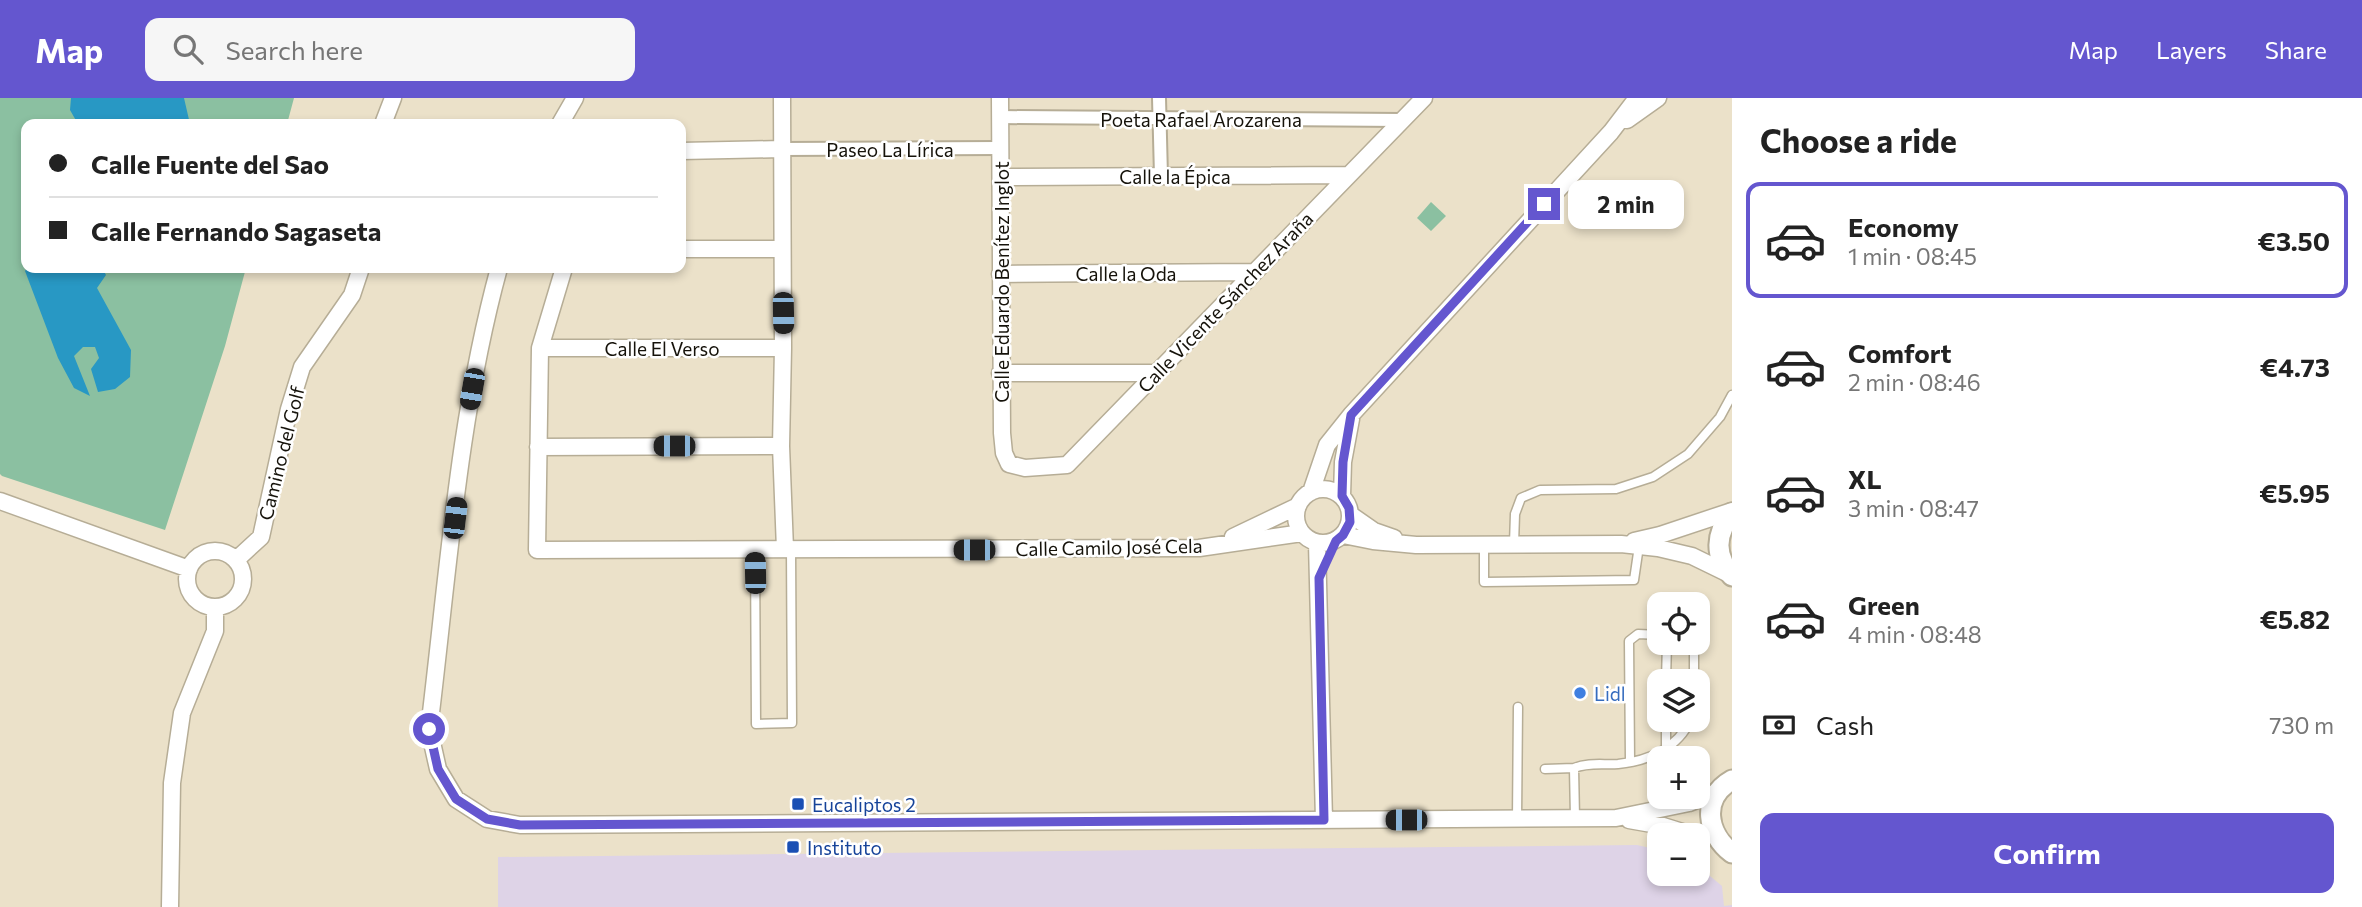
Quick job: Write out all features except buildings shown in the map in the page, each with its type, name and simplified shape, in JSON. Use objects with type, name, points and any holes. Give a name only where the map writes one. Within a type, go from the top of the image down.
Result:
[{"type":"street","points":[[385,119],[393,98]]},
{"type":"street","points":[[562,119],[575,98]]},
{"type":"street","points":[[782,98],[781,446],[788,549]]},
{"type":"street","name":"Calle Eduardo Benítez Inglot","points":[[1000,98],[1000,373],[1004,453],[1009,464]]},
{"type":"street","points":[[1159,98],[1161,176]]},
{"type":"street","name":"Calle Vicente Sánchez Araña","points":[[1009,464],[1026,468],[1067,465],[1424,98]]},
{"type":"street","points":[[1311,492],[1327,445],[1351,415],[1611,132],[1637,98]]},
{"type":"street","points":[[1611,132],[1658,98]]},
{"type":"street","name":"Poeta Rafael Arozarena","points":[[1000,117],[1402,120]]},
{"type":"street","name":"Paseo La Lírica","points":[[781,149],[1000,148]]},
{"type":"street","points":[[686,151],[781,149]]},
{"type":"street","name":"Calle la Épica","points":[[1002,177],[1348,175]]},
{"type":"street","points":[[686,249],[781,249]]},
{"type":"street","name":"Calle la Oda","points":[[1000,274],[1252,272]]},
{"type":"street","name":"Camino del Golf","points":[[236,560],[261,537],[289,409],[302,367],[352,295],[359,273]]},
{"type":"street","points":[[498,273],[467,412],[429,729],[438,769],[456,799],[487,819],[520,825],[1575,818],[1616,818],[1647,823]]},
{"type":"street","points":[[562,273],[540,348],[538,447],[781,446]]},
{"type":"street","name":"Calle El Verso","points":[[540,348],[783,348]]},
{"type":"street","points":[[1000,373],[1154,373]]},
{"type":"street","points":[[1319,578],[1350,522],[1349,508],[1342,496],[1343,462],[1351,415]]},
{"type":"street","name":"Calle Camilo José Cela","points":[[538,447],[537,550],[1199,548],[1302,533]]},
{"type":"street","points":[[1342,496],[1327,489],[1311,492],[1303,498],[1298,506],[1296,520],[1302,533],[1317,543],[1339,538],[1416,545],[1621,544],[1692,556],[1731,575]]},
{"type":"street","points":[[0,501],[189,569]]},
{"type":"street","name":"Calle Camilo José Cela","points":[[1218,544],[1298,506]]},
{"type":"street","points":[[1621,544],[1660,535],[1732,512]]},
{"type":"street","points":[[1731,575],[1720,559],[1717,541],[1722,524],[1732,512]]},
{"type":"street","points":[[1351,515],[1374,531],[1416,545]]},
{"type":"street","points":[[1317,543],[1324,820]]},
{"type":"street","points":[[216,551],[227,553],[236,560],[242,568],[243,587],[232,602],[215,608],[204,606],[195,599],[187,580],[195,559],[216,551]]},
{"type":"street","points":[[170,907],[172,783],[182,713],[215,631],[215,608]]},
{"type":"street","points":[[1616,818],[1679,805],[1727,781]]},
{"type":"street","points":[[1726,849],[1713,833],[1710,819],[1712,805],[1727,781]]},
{"type":"street","points":[[1710,842],[1726,849]]},
{"type":"lane","points":[[1514,544],[1515,513],[1521,498],[1540,490],[1616,489],[1653,477],[1688,454],[1720,417],[1732,396]]},
{"type":"lane","points":[[1484,545],[1484,582],[1634,580],[1639,546]]},
{"type":"lane","points":[[755,549],[757,724],[792,723],[788,549]]},
{"type":"lane","points":[[1630,761],[1629,641],[1638,634],[1647,634]]},
{"type":"lane","points":[[1517,819],[1518,707]]},
{"type":"lane","points":[[1671,746],[1684,732]]},
{"type":"lane","points":[[1545,769],[1623,764],[1647,756]]},
{"type":"lane","points":[[1574,768],[1575,818]]},
{"type":"shaded area","points":[[1637,845],[1647,847],[1647,886],[1710,886],[1710,876],[1722,886],[1724,906],[1732,907],[498,907],[498,857]]},
{"type":"green space","points":[[0,98],[294,98],[288,119],[21,119],[21,273],[245,273],[225,346],[165,530],[0,474]]},
{"type":"green space","points":[[1431,202],[1446,216],[1431,231],[1417,218]]},
{"type":"water","points":[[71,98],[184,98],[189,119],[75,119],[70,110]]},
{"type":"water","points":[[26,273],[105,273],[97,288],[131,350],[130,377],[115,389],[98,392],[91,369],[99,358],[95,347],[83,347],[74,356],[90,396],[74,388],[58,358]]},
{"type":"place","name":"Lidl","points":[[1580,693]]},
{"type":"place","name":"Eucaliptos 2","points":[[798,804]]},
{"type":"place","name":"Instituto","points":[[793,847]]},
{"type":"route","points":[[429,729],[438,769],[456,799],[487,819],[520,825],[1324,820],[1319,578],[1336,541],[1350,522],[1349,508],[1342,496],[1343,462],[1351,415],[1544,204]]}]
